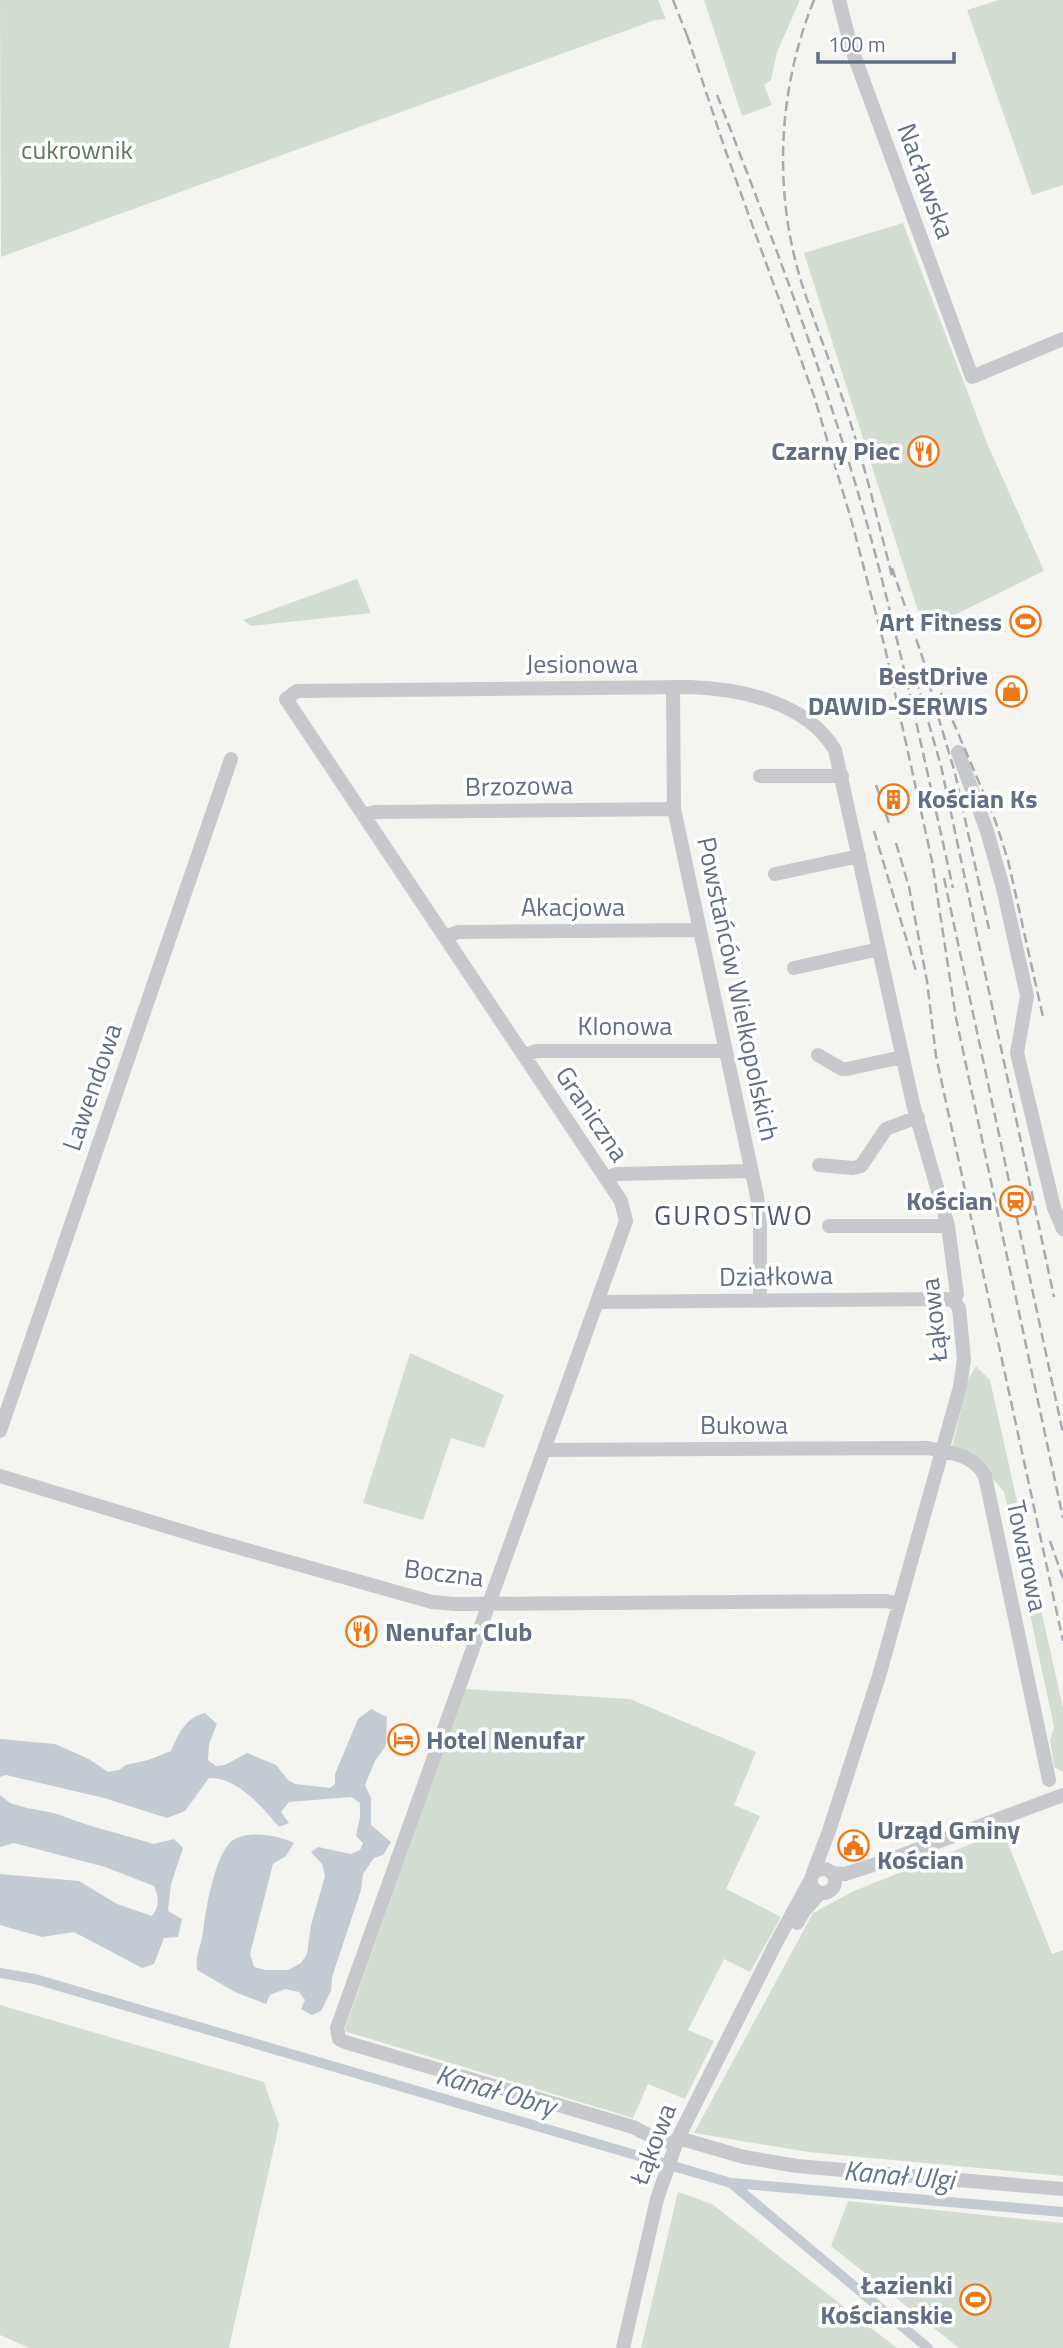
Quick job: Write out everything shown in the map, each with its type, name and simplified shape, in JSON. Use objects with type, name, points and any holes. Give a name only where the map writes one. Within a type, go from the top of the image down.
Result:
[{"type":"street","name":"Nacławska","points":[[839,0],[851,47],[972,377],[1018,355],[1063,339]]},
{"type":"street","name":"Jesionowa","points":[[286,699],[297,691],[673,687],[741,691],[791,711],[815,728],[833,746],[842,776]]},
{"type":"street","name":"Powstańców Wielkopolskich","points":[[673,687],[674,809],[752,1171],[760,1224],[760,1301]]},
{"type":"street","name":"Graniczna","points":[[286,699],[621,1200],[626,1221],[337,2028],[339,2039],[633,2127],[654,2138],[677,2143]]},
{"type":"street","points":[[958,752],[987,831],[1003,888],[1027,996],[1017,1052],[1054,1208],[1063,1229]]},
{"type":"street","name":"Lawendowa","points":[[0,1431],[231,759]]},
{"type":"street","points":[[760,776],[842,776]]},
{"type":"street","name":"Łąkowa","points":[[623,2348],[663,2183],[677,2143],[691,2109],[823,1851],[869,1708],[964,1371],[962,1329],[959,1308],[954,1301],[957,1294],[948,1226],[902,1057],[842,776]]},
{"type":"street","name":"Brzozowa","points":[[365,815],[375,812],[674,809]]},
{"type":"street","points":[[775,874],[859,856]]},
{"type":"street","name":"Akacjowa","points":[[446,937],[458,932],[700,930]]},
{"type":"street","points":[[794,968],[879,949]]},
{"type":"street","name":"Klonowa","points":[[524,1056],[536,1051],[726,1051]]},
{"type":"street","points":[[818,1055],[842,1069],[902,1057]]},
{"type":"street","points":[[819,1165],[861,1166],[886,1129],[918,1118]]},
{"type":"street","points":[[606,1179],[616,1174],[752,1171]]},
{"type":"street","points":[[829,1226],[948,1226]]},
{"type":"street","name":"Działkowa","points":[[599,1302],[954,1301]]},
{"type":"street","name":"Bukowa","points":[[546,1450],[928,1448],[942,1451]]},
{"type":"street","name":"Towarowa","points":[[942,1451],[971,1459],[985,1476],[1049,1780]]},
{"type":"street","name":"Boczna","points":[[0,1476],[208,1539],[432,1602],[491,1604],[886,1601],[899,1604]]},
{"type":"street","points":[[889,1860],[861,1878],[826,1891],[813,1889],[812,1877],[821,1869],[845,1874],[1063,1794]]},
{"type":"street","points":[[823,1851],[835,1881],[826,1891]]},
{"type":"street","name":"Łąkowa","points":[[764,1970],[784,1947],[804,1911],[826,1891]]},
{"type":"street","points":[[677,2143],[797,2166],[1063,2189]]},
{"type":"green space","name":"cukrownik","points":[[0,0],[658,0],[666,19],[655,20],[1,257]]},
{"type":"green space","points":[[704,0],[800,0],[777,52],[771,80],[764,85],[772,105],[742,116]]},
{"type":"green space","points":[[999,0],[1063,0],[1063,185],[1032,195],[967,10]]},
{"type":"green space","points":[[903,223],[987,443],[1044,571],[924,630],[804,253]]},
{"type":"green space","points":[[357,579],[371,613],[251,626],[243,620]]},
{"type":"green space","points":[[410,1353],[504,1395],[484,1448],[451,1438],[423,1520],[363,1503]]},
{"type":"green space","points":[[976,1366],[990,1380],[1063,1708],[1063,1772],[1054,1767],[1050,1740],[1054,1727],[1004,1492],[989,1474],[952,1447],[969,1378]]},
{"type":"green space","points":[[465,1689],[630,1699],[756,1752],[734,1805],[760,1816],[726,1889],[781,1917],[750,1972],[724,1959],[688,2030],[714,2041],[685,2099],[648,2084],[633,2118],[344,2031]]},
{"type":"green space","points":[[1003,1831],[1052,1954],[1063,1950],[1063,2176],[808,2152],[694,2133],[813,1913],[854,1891]]},
{"type":"green space","points":[[0,2005],[264,2082],[279,2125],[229,2348],[29,2348],[0,2335]]},
{"type":"green space","points":[[678,2192],[712,2204],[897,2348],[641,2348]]},
{"type":"green space","name":"Łazienki Kościanskie","points":[[848,2201],[1063,2223],[1063,2348],[959,2348],[831,2246]]},
{"type":"shaded area","points":[[371,1709],[387,1717],[386,1745],[375,1761],[365,1785],[371,1798],[371,1825],[391,1842],[383,1855],[374,1858],[363,1874],[361,1890],[332,1977],[331,1991],[321,2011],[312,2015],[301,2009],[305,2000],[299,1992],[285,1989],[270,1995],[266,2004],[235,1992],[197,1970],[197,1955],[211,1887],[218,1863],[234,1840],[242,1836],[260,1835],[294,1843],[286,1856],[273,1864],[250,1954],[254,1967],[266,1970],[288,1970],[301,1963],[307,1954],[311,1925],[325,1876],[322,1864],[311,1852],[318,1847],[351,1854],[360,1850],[363,1843],[356,1836],[360,1803],[351,1797],[289,1802],[281,1812],[289,1823],[279,1827],[248,1795],[229,1782],[219,1779],[209,1778],[185,1811],[167,1818],[104,1798],[6,1775],[0,1777],[0,1739],[55,1744],[89,1759],[108,1772],[171,1751],[188,1722],[205,1713],[217,1724],[209,1744],[208,1760],[216,1766],[225,1765],[247,1753],[276,1765],[288,1780],[295,1784],[330,1788],[335,1784],[335,1774],[358,1719]]},
{"type":"shaded area","points":[[0,1795],[10,1803],[54,1813],[154,1844],[174,1839],[183,1848],[171,1884],[168,1911],[182,1919],[178,1937],[164,1938],[154,1964],[142,1968],[74,1932],[42,1937],[0,1925],[0,1874],[79,1881],[117,1904],[152,1916],[158,1901],[154,1886],[105,1867],[14,1843],[0,1847]]},
{"type":"waterway","name":"Kanał Obry","points":[[0,1973],[35,1979],[731,2183],[928,2348]]},
{"type":"waterway","name":"Kanał Ulgi","points":[[732,2183],[1063,2212]]},
{"type":"railway","points":[[673,0],[690,43]]},
{"type":"railway","points":[[814,0],[802,34],[787,104],[783,175],[786,211],[801,281],[854,432],[892,576]]},
{"type":"railway","points":[[687,35],[814,396],[851,519],[885,648],[932,861],[956,1018],[1063,1518]]},
{"type":"railway","points":[[717,95],[795,302],[864,513],[900,653],[953,888]]},
{"type":"railway","points":[[892,568],[927,671],[936,715]]},
{"type":"railway","points":[[916,679],[941,766],[1054,1297]]},
{"type":"railway","points":[[935,679],[995,820],[1008,860],[1043,1017]]},
{"type":"railway","points":[[938,716],[955,773],[989,929]]},
{"type":"railway","points":[[876,785],[889,823]]},
{"type":"railway","points":[[874,831],[916,971]]},
{"type":"railway","points":[[896,843],[909,887],[927,981],[936,1056],[1063,1641]]},
{"type":"railway","points":[[944,878],[1063,1433]]},
{"type":"railway","points":[[1050,1541],[1063,1578]]},
{"type":"place","name":"Czarny Piec","points":[[923,451]]},
{"type":"place","name":"Art Fitness","points":[[1025,622]]},
{"type":"place","name":"BestDrive DAWID-SERWIS","points":[[1011,691]]},
{"type":"place","name":"Kościan Ks","points":[[894,799]]},
{"type":"place","name":"Kościan","points":[[1016,1201]]},
{"type":"place","name":"Nenufar Club","points":[[362,1632]]},
{"type":"place","name":"Hotel Nenufar","points":[[403,1740]]},
{"type":"place","name":"Urząd Gminy Kościan","points":[[854,1845]]},
{"type":"place","name":"Łazienki Kościanskie","points":[[976,2300]]},
{"type":"district","name":"GUROSTWO","points":[[734,1215]]}]
